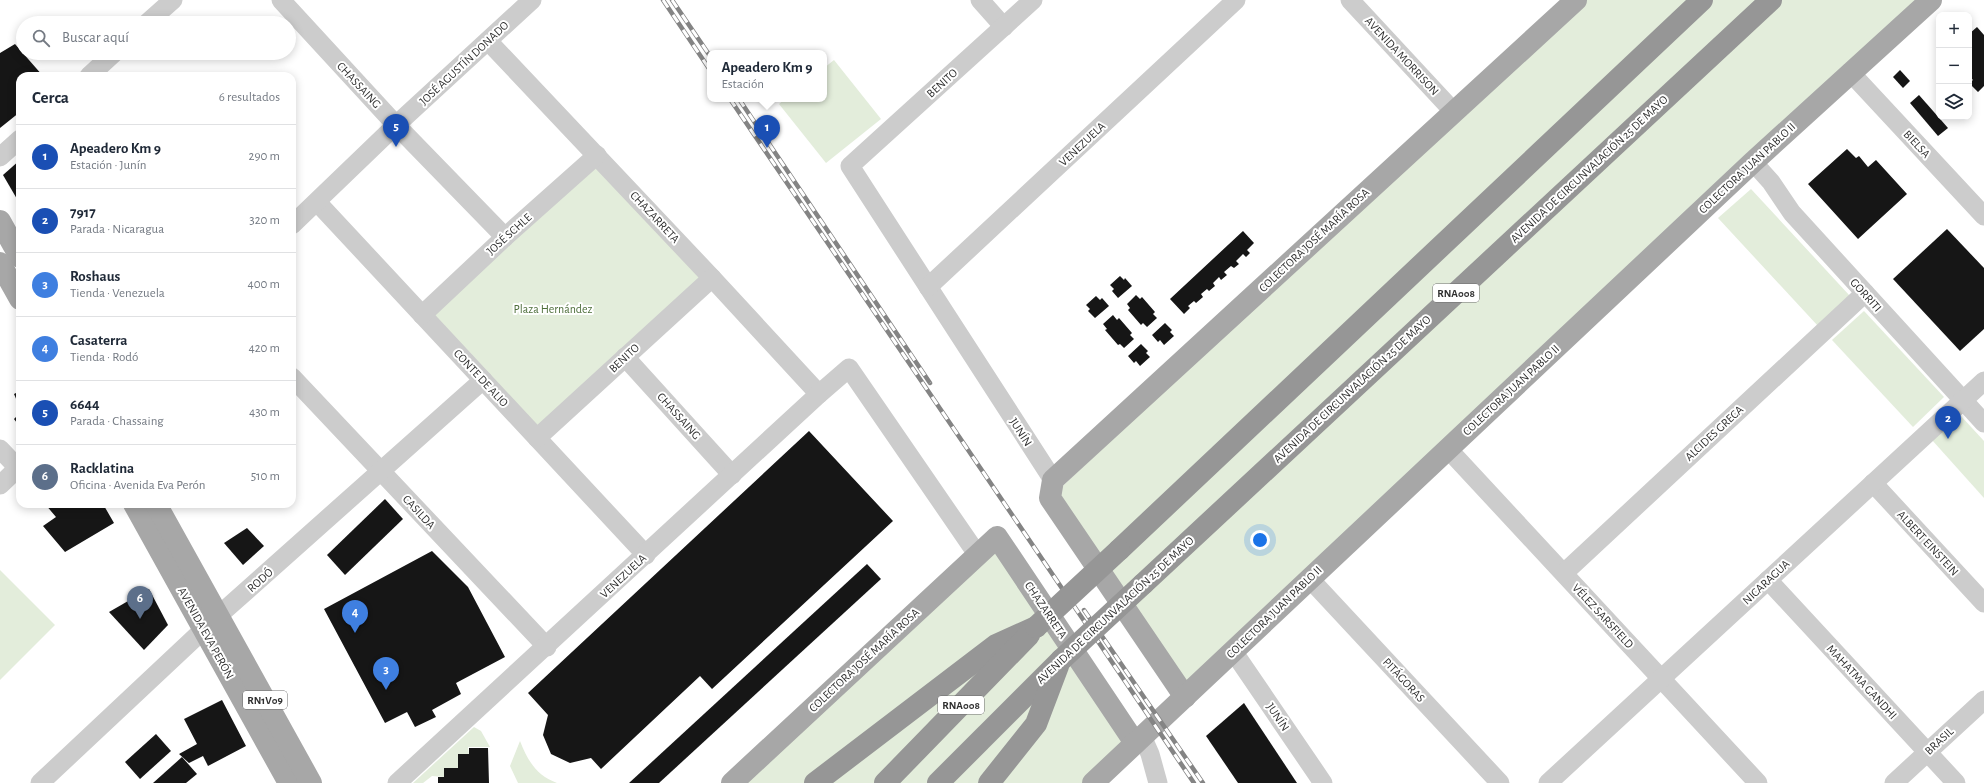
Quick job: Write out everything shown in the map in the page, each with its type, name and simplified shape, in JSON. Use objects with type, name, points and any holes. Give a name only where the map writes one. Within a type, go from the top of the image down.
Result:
[{"type":"highway","name":"RNA008","points":[[885,783],[1036,627],[1702,0]]},
{"type":"highway","name":"AVENIDA DE CIRCUNVALACIÓN 25 DE MAYO","points":[[938,783],[1061,660],[1771,0]]},
{"type":"highway","points":[[815,783],[996,645],[1036,627]]},
{"type":"highway","points":[[989,783],[1036,724],[1061,660]]},
{"type":"main road","name":"COLECTORA JOSÉ MARÍA ROSA","points":[[1053,480],[1453,111],[1576,0]]},
{"type":"main road","name":"COLECTORA JUAN PABLO II","points":[[1093,783],[1309,578],[1753,162],[1850,72],[1931,0]]},
{"type":"main road","points":[[0,221],[16,250]]},
{"type":"main road","points":[[0,263],[16,292]]},
{"type":"main road","points":[[1053,480],[1050,498],[1185,697]]},
{"type":"main road","name":"AVENIDA EVA PERÓN","points":[[137,508],[212,623],[311,783]]},
{"type":"main road","name":"AVENIDA EVA PERÓN","points":[[158,508],[289,783]]},
{"type":"main road","name":"COLECTORA JOSÉ MARÍA ROSA","points":[[732,783],[997,537]]},
{"type":"main road","name":"CHAZARRETA","points":[[997,537],[1138,740]]},
{"type":"street","points":[[155,16],[173,0]]},
{"type":"street","name":"CHASSAING","points":[[281,0],[296,16]]},
{"type":"street","name":"JOSÉ AGUSTÍN DONADO","points":[[296,222],[396,125],[532,0]]},
{"type":"street","points":[[980,0],[1004,26]]},
{"type":"street","name":"BENITO","points":[[850,166],[1033,0]]},
{"type":"street","name":"VENEZUELA","points":[[928,287],[1236,0]]},
{"type":"street","name":"AVENIDA MORRISON","points":[[1350,0],[1453,111]]},
{"type":"street","name":"CHASSAING","points":[[296,16],[396,125],[505,237]]},
{"type":"street","name":"CHAZARRETA","points":[[488,41],[597,155],[819,394]]},
{"type":"street","points":[[93,72],[106,60]]},
{"type":"street","name":"BIELSA","points":[[1850,72],[1984,216]]},
{"type":"street","points":[[0,157],[16,143]]},
{"type":"street","name":"JOSÉ SCHLE","points":[[422,315],[505,237],[597,155]]},
{"type":"street","name":"GORRITI","points":[[1753,162],[1771,182],[1792,213],[1984,424]]},
{"type":"street","name":"JUNÍN","points":[[850,166],[1053,480]]},
{"type":"street","name":"CONTE DE ALIO","points":[[317,202],[646,555]]},
{"type":"street","name":"BENITO","points":[[537,438],[712,278]]},
{"type":"street","name":"ALCIDES GRECA","points":[[1564,573],[1865,293]]},
{"type":"street","name":"CHASSAING","points":[[625,357],[732,475]]},
{"type":"street","name":"VENEZUELA","points":[[397,783],[849,368],[977,554]]},
{"type":"street","name":"RODÓ","points":[[40,783],[212,623],[483,380]]},
{"type":"street","name":"CASILDA","points":[[296,381],[546,647]]},
{"type":"street","name":"NICARAGUA","points":[[1548,783],[1984,381]]},
{"type":"street","points":[[0,449],[16,464]]},
{"type":"street","name":"VÉLEZ SARSFIELD","points":[[1448,449],[1758,783]]},
{"type":"street","points":[[0,485],[16,470]]},
{"type":"street","name":"ALBERT EINSTEIN","points":[[1873,483],[1984,603]]},
{"type":"street","name":"PITÁGORAS","points":[[1309,578],[1500,783]]},
{"type":"street","name":"MAHATMA GANDHI","points":[[1768,580],[1956,783]]},
{"type":"street","name":"JUNÍN","points":[[1233,651],[1323,783]]},
{"type":"street","name":"BRASIL","points":[[1894,783],[1984,700]]},
{"type":"street","points":[[1138,740],[1150,754],[1158,783]]},
{"type":"green space","points":[[1576,0],[1931,0],[1185,697],[1050,498]]},
{"type":"green space","points":[[834,60],[881,119],[826,163],[779,104],[781,102],[827,102],[827,66]]},
{"type":"green space","name":"Plaza Hernández","points":[[597,155],[712,278],[537,438],[422,315]]},
{"type":"green space","points":[[1751,189],[1850,296],[1818,326],[1718,218]]},
{"type":"green space","points":[[1864,311],[1944,397],[1913,427],[1832,340]]},
{"type":"green space","points":[[1960,415],[1984,441],[1984,498],[1932,440]]},
{"type":"green space","points":[[997,537],[1135,743],[1093,783],[732,783]]},
{"type":"green space","points":[[0,570],[55,625],[0,680]]},
{"type":"green space","points":[[474,727],[481,731],[490,747],[468,747],[469,754],[458,768],[444,768],[444,777],[432,776],[423,783],[413,783]]},
{"type":"green space","points":[[520,741],[526,755],[538,771],[543,776],[557,783],[518,783],[510,766]]},
{"type":"building","points":[[1977,27],[1984,35],[1984,86],[1978,92],[1972,86],[1972,31]]},
{"type":"building","points":[[15,44],[16,60],[29,60],[40,72],[16,72],[16,115],[0,128],[0,53]]},
{"type":"building","points":[[1900,70],[1910,81],[1903,88],[1893,77]]},
{"type":"building","points":[[1919,95],[1936,114],[1936,120],[1941,120],[1948,128],[1938,136],[1910,103]]},
{"type":"building","points":[[1847,149],[1856,158],[1859,156],[1868,167],[1876,160],[1907,194],[1858,239],[1808,184]]},
{"type":"building","points":[[16,164],[16,197],[3,175]]},
{"type":"building","points":[[1947,229],[1984,268],[1984,329],[1960,351],[1893,279]]},
{"type":"building","points":[[1243,231],[1254,243],[1247,250],[1250,253],[1246,257],[1243,254],[1236,261],[1239,264],[1234,268],[1231,266],[1224,272],[1227,275],[1221,280],[1219,277],[1213,283],[1215,286],[1209,291],[1207,289],[1201,294],[1203,297],[1196,303],[1194,301],[1188,306],[1190,308],[1184,314],[1170,299]]},
{"type":"building","points":[[1120,276],[1124,280],[1125,278],[1132,286],[1118,298],[1112,291],[1114,289],[1110,285]]},
{"type":"building","points":[[1136,295],[1140,299],[1142,297],[1155,312],[1153,314],[1157,318],[1147,327],[1143,323],[1141,325],[1128,310],[1130,308],[1127,304]]},
{"type":"building","points":[[1096,296],[1100,300],[1102,298],[1109,306],[1095,318],[1088,311],[1090,309],[1086,305]]},
{"type":"building","points":[[1113,315],[1117,320],[1119,318],[1132,333],[1130,335],[1134,339],[1124,348],[1120,344],[1118,345],[1105,330],[1107,329],[1103,324]]},
{"type":"building","points":[[1165,323],[1172,330],[1170,332],[1174,336],[1164,345],[1160,340],[1158,342],[1152,335]]},
{"type":"building","points":[[1141,344],[1148,351],[1146,353],[1150,357],[1140,366],[1136,361],[1134,363],[1128,356]]},
{"type":"building","points":[[809,431],[893,521],[712,689],[700,676],[601,769],[591,758],[570,763],[551,754],[543,735],[548,715],[528,693]]},
{"type":"building","points":[[385,499],[403,519],[345,575],[327,555]]},
{"type":"building","points":[[48,508],[105,508],[114,523],[65,552],[43,526],[56,517]]},
{"type":"building","points":[[247,528],[264,546],[243,565],[224,543]]},
{"type":"building","points":[[432,551],[468,587],[505,657],[456,683],[461,694],[432,710],[436,717],[415,727],[407,712],[385,723],[324,609]]},
{"type":"building","points":[[867,564],[881,579],[659,783],[629,783]]},
{"type":"building","points":[[149,589],[168,625],[144,650],[109,612]]},
{"type":"building","points":[[222,700],[246,746],[208,766],[203,756],[189,763],[179,754],[197,744],[184,719]]},
{"type":"building","points":[[1244,703],[1297,783],[1238,783],[1206,736]]},
{"type":"building","points":[[156,734],[171,751],[140,779],[125,762]]},
{"type":"building","points":[[469,748],[488,748],[489,783],[438,783],[438,777],[444,777],[444,768],[458,768],[458,754],[469,754]]},
{"type":"building","points":[[182,757],[197,774],[186,783],[153,783]]},
{"type":"railway","points":[[663,0],[707,66]]},
{"type":"railway","points":[[672,0],[707,52]]},
{"type":"railway","points":[[732,102],[1194,783]]},
{"type":"railway","points":[[741,102],[930,383]]},
{"type":"railway","points":[[1084,610],[1203,783]]},
{"type":"place","name":"6644","points":[[396,147]]},
{"type":"place","name":"Apeadero Km 9","points":[[767,148]]},
{"type":"place","name":"7917","points":[[1948,439]]},
{"type":"place","name":"Racklatina","points":[[140,619]]},
{"type":"place","name":"Casaterra","points":[[355,633]]},
{"type":"place","name":"Roshaus","points":[[386,690]]}]
